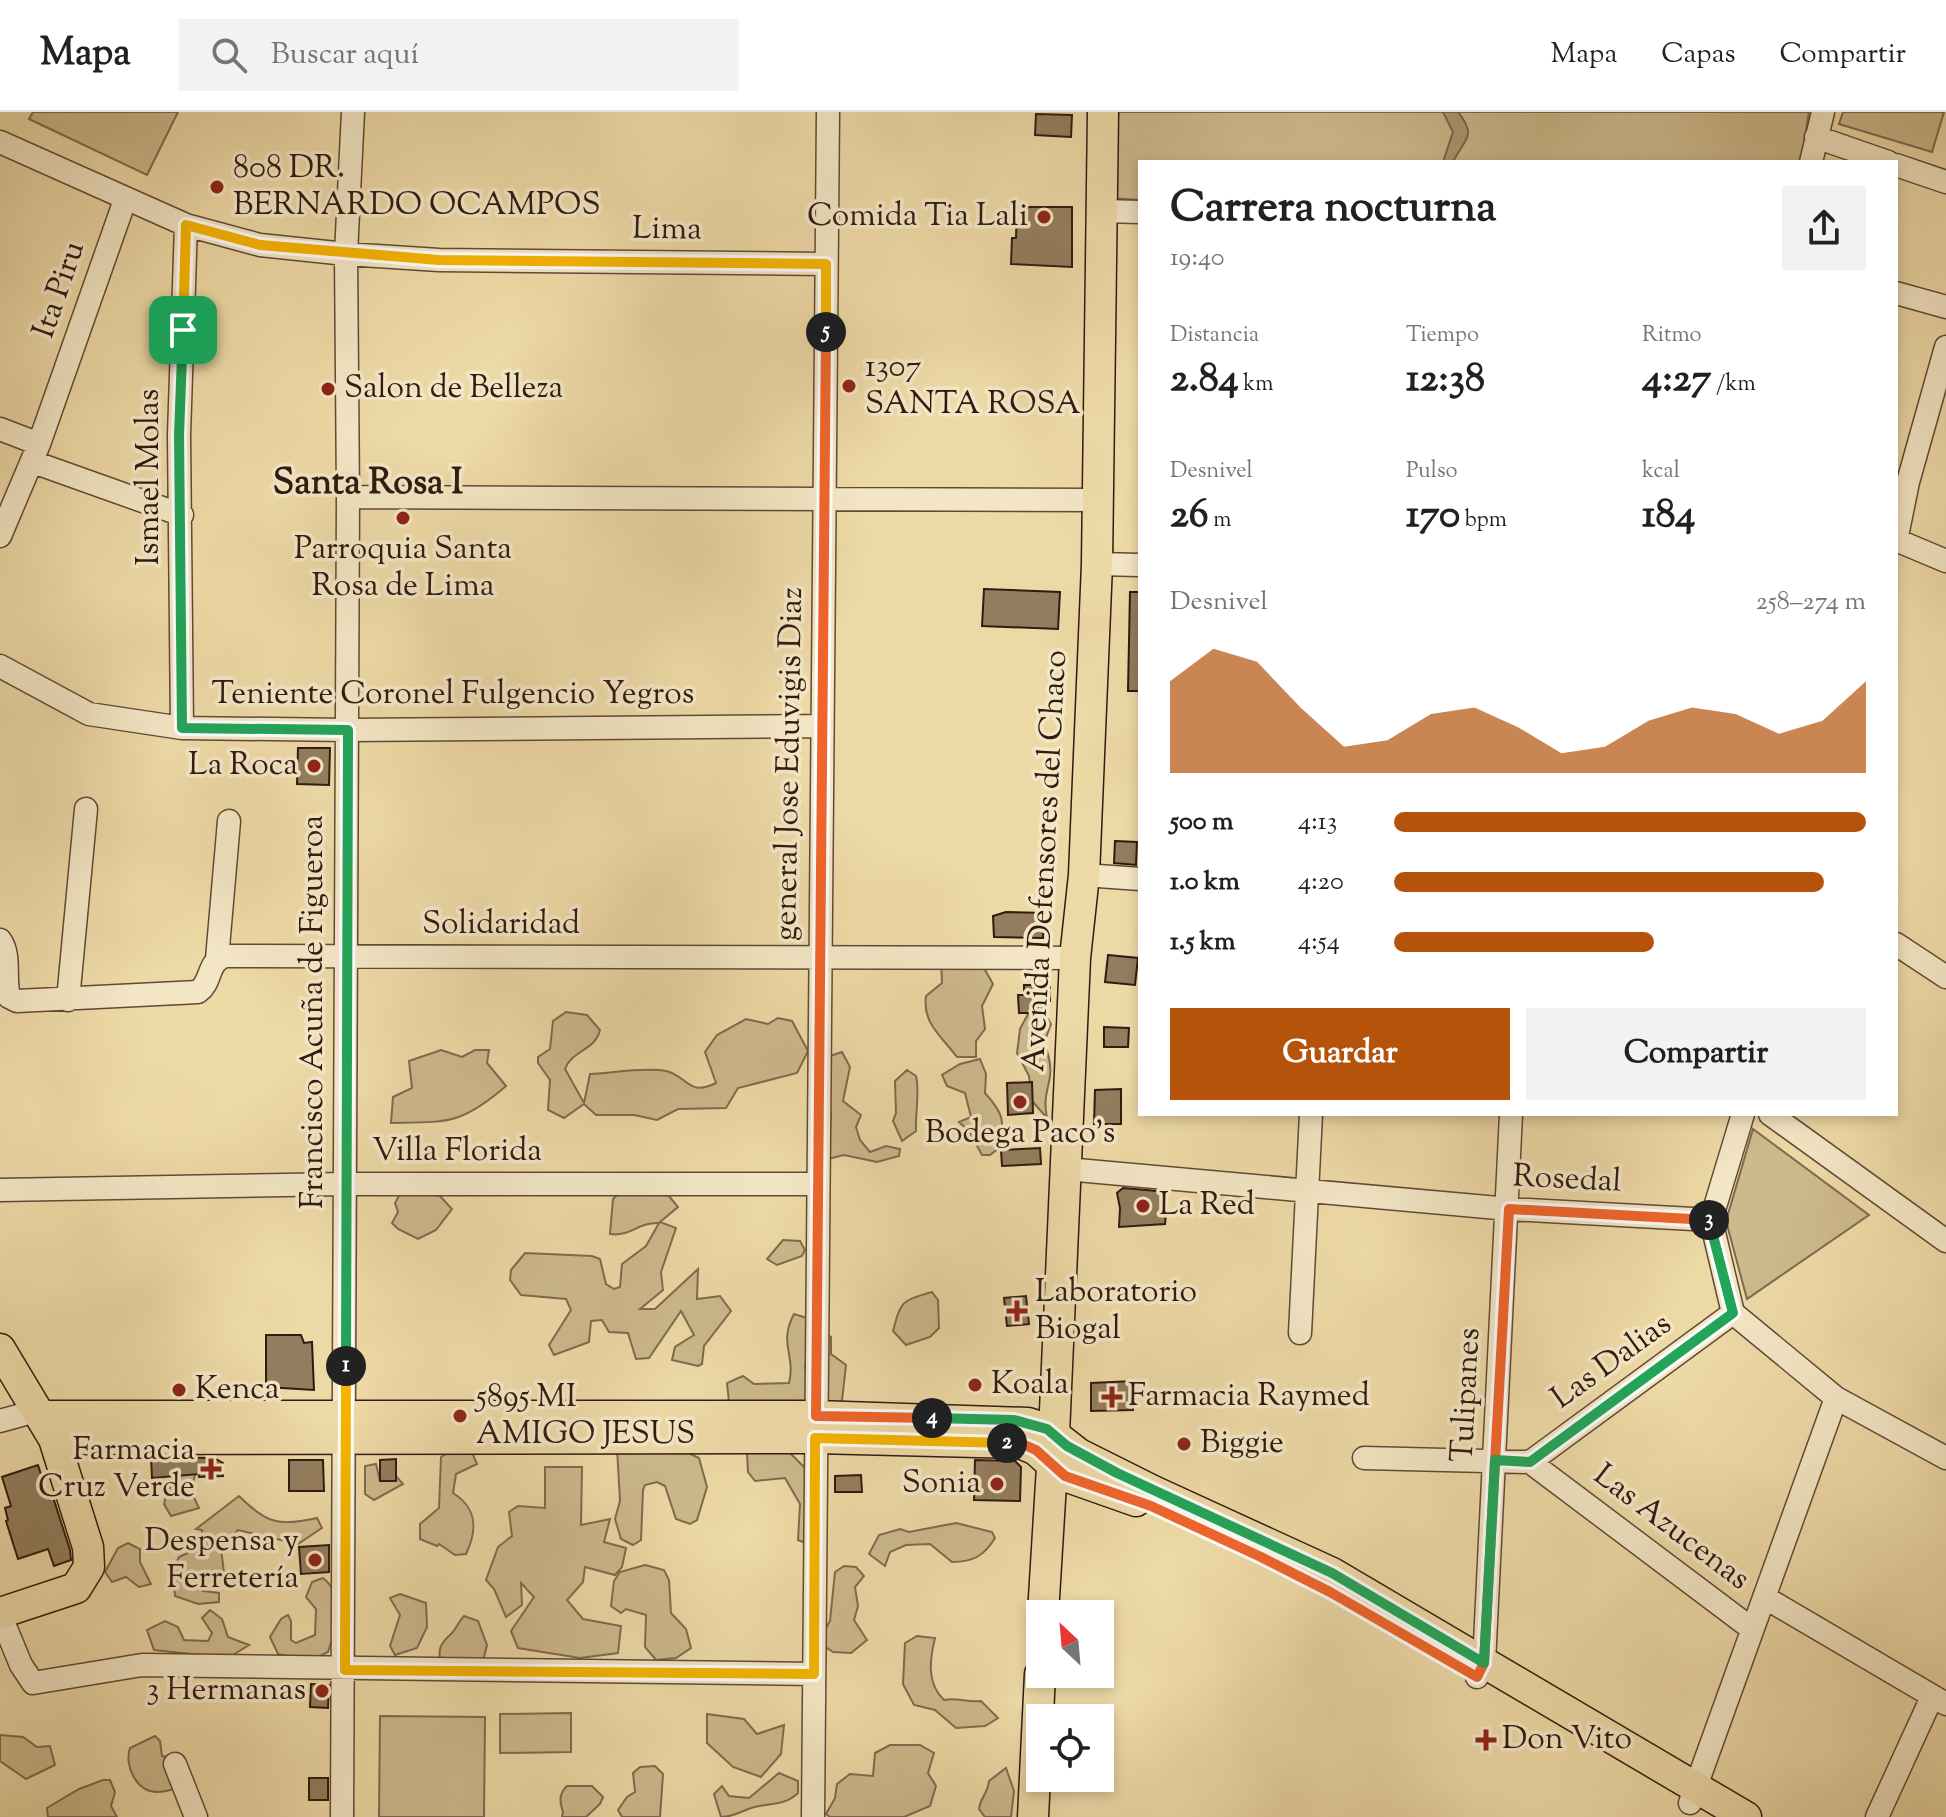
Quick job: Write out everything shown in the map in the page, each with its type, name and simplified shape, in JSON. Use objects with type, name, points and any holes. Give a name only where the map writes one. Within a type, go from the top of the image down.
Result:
[{"type":"main road","name":"Avenida Defensores del Chaco","points":[[1044,1600],[1075,958],[1084,875],[1097,564],[1103,112]]},
{"type":"main road","points":[[0,1349],[44,1422],[88,1547],[89,1567],[76,1588],[0,1613]]},
{"type":"main road","points":[[44,1422],[816,1427],[1014,1420],[1054,1434],[1079,1454],[1332,1573],[1480,1670],[1699,1802],[1746,1817]]},
{"type":"main road","points":[[816,1427],[1020,1443],[1036,1450],[1065,1476],[1151,1506],[1261,1557],[1480,1670]]},
{"type":"main road","points":[[1033,1817],[1039,1688]]},
{"type":"street","name":"Francisco Acuña de Figueroa","points":[[342,1817],[348,730],[346,254],[353,112]]},
{"type":"street","name":"general Jose Eduvigis Diaz","points":[[813,1817],[828,112]]},
{"type":"street","points":[[1811,160],[1823,112]]},
{"type":"street","points":[[1816,137],[1882,160]]},
{"type":"street","name":"Lima","points":[[0,142],[186,225],[260,245],[439,260],[826,264]]},
{"type":"street","points":[[1898,166],[1946,182]]},
{"type":"street","name":"Ita Piru","points":[[0,536],[36,453],[125,200]]},
{"type":"street","points":[[1102,211],[1138,212]]},
{"type":"street","name":"Ismael Molas","points":[[182,728],[179,435],[186,225]]},
{"type":"street","points":[[1898,294],[1946,307]]},
{"type":"street","points":[[1898,520],[1902,481],[1944,359]]},
{"type":"street","points":[[0,429],[36,453],[182,515]]},
{"type":"street","points":[[348,497],[1098,500]]},
{"type":"street","points":[[1898,541],[1946,561]]},
{"type":"street","points":[[1097,564],[1138,565]]},
{"type":"street","name":"Teniente Coronel Fulgencio Yegros","points":[[0,666],[89,714],[182,728],[348,730],[822,726]]},
{"type":"street","points":[[68,1000],[86,809]]},
{"type":"street","points":[[0,940],[6,948],[9,997],[17,1001],[198,992],[204,987],[211,966],[217,959],[229,821]]},
{"type":"street","points":[[1084,875],[1138,879]]},
{"type":"street","points":[[1898,945],[1946,977]]},
{"type":"street","name":"Solidaridad","points":[[217,959],[225,956],[1075,958]]},
{"type":"street","points":[[1300,1333],[1311,1116]]},
{"type":"street","name":"Tulipanes","points":[[1480,1670],[1495,1460],[1511,1116]]},
{"type":"street","points":[[1742,1116],[1711,1220],[1733,1313],[1836,1398],[1946,1458]]},
{"type":"street","points":[[1773,1116],[1946,1241]]},
{"type":"street","name":"Rosedal","points":[[1066,1169],[1509,1209],[1711,1220]]},
{"type":"street","name":"Villa Florida","points":[[0,1190],[345,1184],[818,1184]]},
{"type":"street","name":"Las Dalias","points":[[1530,1462],[1733,1313]]},
{"type":"street","points":[[1699,1802],[1752,1629],[1836,1398]]},
{"type":"street","points":[[0,1421],[44,1422]]},
{"type":"street","points":[[1364,1458],[1530,1462]]},
{"type":"street","name":"Las Azucenas","points":[[1530,1462],[1752,1629]]},
{"type":"street","name":"Las Azucenas","points":[[1764,1597],[1939,1700]]},
{"type":"street","points":[[0,1613],[21,1665],[33,1683],[142,1665],[814,1674]]},
{"type":"street","points":[[1877,1817],[1939,1700]]},
{"type":"street","points":[[175,1764],[196,1817]]},
{"type":"shaded area","points":[[33,112],[178,112],[147,175],[29,119]]},
{"type":"shaded area","points":[[1109,112],[1809,112],[1801,160],[1138,160],[1138,200],[1111,198]]},
{"type":"shaded area","points":[[1443,112],[1458,112],[1468,133],[1454,160],[1444,160],[1453,132]]},
{"type":"shaded area","points":[[1843,112],[1944,112],[1932,152],[1839,124]]},
{"type":"shaded area","points":[[969,956],[985,970],[993,984],[982,1006],[985,1029],[976,1041],[976,1057],[957,1057],[930,1022],[926,996],[942,983],[941,960]]},
{"type":"shaded area","points":[[1039,1003],[1051,1024],[1044,1043],[1050,1067],[1047,1118],[1032,1101],[1029,1076],[1017,1053],[1020,1029]]},
{"type":"shaded area","points":[[566,1012],[587,1015],[600,1030],[593,1042],[565,1069],[584,1103],[590,1074],[658,1070],[673,1074],[694,1087],[716,1083],[705,1052],[717,1035],[746,1019],[768,1024],[778,1018],[792,1021],[808,1051],[797,1073],[738,1088],[726,1108],[678,1109],[657,1120],[634,1115],[596,1115],[584,1104],[564,1118],[548,1110],[550,1080],[538,1063],[538,1057],[550,1049],[553,1021]]},
{"type":"shaded area","points":[[441,1050],[462,1057],[475,1050],[489,1050],[487,1063],[506,1086],[477,1108],[453,1119],[391,1123],[393,1097],[412,1088],[409,1061]]},
{"type":"shaded area","points":[[842,1052],[850,1067],[843,1101],[861,1115],[856,1127],[860,1140],[870,1152],[886,1146],[900,1149],[899,1156],[877,1162],[844,1155],[828,1159],[831,1113],[823,1088],[824,1058]]},
{"type":"shaded area","points":[[980,1059],[986,1074],[985,1093],[1000,1113],[1002,1125],[999,1148],[990,1155],[982,1155],[969,1131],[959,1122],[971,1117],[965,1093],[947,1086],[942,1075],[960,1064]]},
{"type":"shaded area","points":[[907,1070],[916,1076],[917,1082],[916,1131],[902,1141],[893,1121],[896,1113],[895,1081]]},
{"type":"shaded area","points":[[1753,1129],[1869,1215],[1747,1299],[1726,1221]]},
{"type":"shaded area","points":[[623,1189],[669,1196],[678,1207],[660,1222],[676,1228],[661,1272],[663,1290],[640,1309],[655,1309],[698,1269],[697,1299],[720,1296],[731,1311],[704,1346],[702,1364],[698,1366],[672,1360],[675,1347],[694,1335],[681,1311],[649,1358],[636,1359],[628,1333],[609,1332],[602,1320],[591,1321],[589,1342],[554,1355],[549,1345],[571,1310],[566,1299],[521,1295],[510,1280],[511,1270],[525,1253],[592,1256],[600,1259],[606,1284],[614,1289],[620,1287],[622,1264],[646,1246],[659,1223],[610,1234],[613,1199]]},
{"type":"shaded area","points":[[402,1190],[440,1196],[452,1209],[436,1230],[418,1239],[392,1223],[398,1212],[395,1203]]},
{"type":"shaded area","points":[[783,1240],[800,1241],[805,1250],[802,1256],[777,1265],[767,1259]]},
{"type":"shaded area","points":[[932,1292],[938,1300],[939,1328],[930,1337],[906,1345],[893,1331],[898,1314],[908,1300]]},
{"type":"shaded area","points":[[794,1314],[810,1319],[812,1340],[805,1368],[811,1384],[806,1404],[729,1402],[727,1383],[743,1376],[754,1384],[789,1383],[791,1373],[787,1334]]},
{"type":"shaded area","points":[[826,1333],[831,1337],[831,1354],[846,1365],[842,1401],[850,1414],[821,1410]]},
{"type":"shaded area","points":[[782,1445],[811,1474],[808,1544],[798,1540],[800,1504],[785,1478],[755,1481],[748,1472],[747,1453]]},
{"type":"shaded area","points":[[617,1448],[680,1449],[699,1458],[707,1487],[697,1520],[690,1524],[676,1519],[665,1486],[657,1482],[645,1485],[641,1540],[633,1545],[621,1539],[615,1519],[620,1501]]},
{"type":"shaded area","points":[[453,1450],[471,1450],[477,1464],[456,1474],[453,1493],[471,1512],[473,1528],[466,1554],[455,1555],[439,1544],[437,1546],[420,1539],[420,1524],[439,1508],[441,1457]]},
{"type":"shaded area","points":[[376,1464],[380,1481],[395,1475],[403,1484],[374,1500],[365,1494],[365,1466]]},
{"type":"shaded area","points":[[545,1467],[582,1467],[581,1525],[610,1519],[604,1542],[626,1548],[622,1567],[615,1575],[585,1567],[583,1582],[567,1600],[583,1619],[621,1626],[618,1653],[580,1658],[518,1648],[511,1631],[534,1597],[521,1583],[522,1605],[506,1617],[494,1589],[486,1580],[498,1547],[512,1536],[509,1512],[518,1506],[545,1508]]},
{"type":"shaded area","points":[[184,1469],[195,1475],[191,1491],[199,1508],[171,1516],[164,1504],[167,1492]]},
{"type":"shaded area","points":[[239,1496],[266,1517],[283,1522],[317,1518],[322,1528],[298,1544],[238,1530],[221,1548],[224,1573],[204,1580],[203,1591],[219,1593],[219,1602],[198,1604],[175,1596],[173,1570],[179,1557],[202,1546],[202,1530],[196,1529]]},
{"type":"shaded area","points":[[956,1523],[992,1532],[995,1538],[977,1557],[959,1562],[952,1562],[930,1544],[906,1545],[890,1552],[885,1566],[869,1554],[879,1535],[900,1529],[909,1532]]},
{"type":"shaded area","points":[[128,1543],[140,1549],[140,1562],[151,1584],[139,1587],[126,1577],[112,1582],[105,1572],[118,1548]]},
{"type":"shaded area","points":[[645,1565],[664,1570],[669,1580],[671,1613],[686,1629],[691,1648],[676,1658],[656,1660],[645,1647],[646,1615],[626,1609],[621,1613],[611,1606],[614,1581],[620,1572]]},
{"type":"shaded area","points":[[844,1566],[856,1567],[864,1576],[855,1587],[858,1606],[854,1620],[867,1640],[851,1653],[833,1652],[818,1642],[830,1621],[835,1572]]},
{"type":"shaded area","points":[[323,1578],[330,1585],[337,1603],[336,1623],[328,1652],[310,1661],[278,1654],[270,1637],[281,1619],[288,1615],[291,1640],[296,1643],[315,1635],[316,1609],[306,1597],[312,1582]]},
{"type":"shaded area","points":[[400,1594],[426,1603],[427,1627],[417,1648],[395,1655],[390,1646],[400,1615],[390,1598]]},
{"type":"shaded area","points":[[210,1610],[222,1619],[228,1637],[249,1645],[228,1658],[154,1650],[147,1630],[165,1621],[178,1627],[184,1640],[208,1641],[212,1633],[202,1618]]},
{"type":"shaded area","points":[[464,1616],[478,1621],[487,1645],[480,1673],[442,1676],[440,1648]]},
{"type":"shaded area","points":[[917,1636],[935,1638],[932,1678],[944,1700],[981,1701],[998,1718],[985,1726],[956,1728],[935,1710],[914,1705],[903,1684],[905,1643]]},
{"type":"shaded area","points":[[571,1713],[571,1752],[500,1753],[500,1714]]},
{"type":"shaded area","points":[[707,1714],[744,1719],[757,1734],[784,1725],[781,1754],[761,1777],[733,1767],[707,1743]]},
{"type":"shaded area","points":[[380,1716],[485,1717],[484,1817],[379,1817]]},
{"type":"shaded area","points":[[0,1735],[23,1737],[37,1747],[50,1746],[55,1765],[26,1779],[0,1761]]},
{"type":"shaded area","points":[[155,1736],[160,1741],[162,1756],[174,1758],[177,1788],[150,1791],[138,1783],[130,1769],[130,1748]]},
{"type":"shaded area","points":[[890,1745],[920,1745],[934,1753],[928,1773],[936,1786],[930,1806],[904,1817],[830,1817],[826,1814],[835,1798],[837,1784],[850,1774],[873,1776],[875,1753]]},
{"type":"shaded area","points":[[655,1766],[663,1774],[660,1817],[622,1817],[618,1810],[635,1792],[633,1773],[640,1767]]},
{"type":"shaded area","points":[[1006,1768],[1014,1791],[1011,1817],[985,1817],[979,1809],[989,1781]]},
{"type":"shaded area","points":[[779,1773],[798,1781],[798,1793],[782,1802],[721,1817],[714,1794],[722,1786],[729,1796],[749,1798]]},
{"type":"shaded area","points":[[110,1780],[115,1792],[111,1806],[117,1817],[48,1817],[47,1808],[79,1789]]},
{"type":"shaded area","points":[[567,1786],[592,1786],[603,1797],[586,1817],[562,1817],[561,1795]]},
{"type":"building","points":[[1036,114],[1072,115],[1071,137],[1035,135]]},
{"type":"building","points":[[1017,207],[1072,207],[1072,267],[1011,264]]},
{"type":"building","points":[[984,589],[1060,592],[1058,629],[982,626]]},
{"type":"building","points":[[1130,592],[1138,592],[1138,691],[1128,691]]},
{"type":"building","name":"La Roca","points":[[298,748],[330,748],[329,785],[297,784]]},
{"type":"building","points":[[1115,841],[1137,842],[1136,865],[1114,863]]},
{"type":"building","points":[[1006,912],[1044,913],[1043,938],[994,937],[993,916]]},
{"type":"building","points":[[1108,955],[1138,958],[1135,985],[1105,982]]},
{"type":"building","points":[[1024,985],[1050,985],[1050,1001],[1038,1001],[1038,1013],[1019,1013],[1018,995],[1024,995]]},
{"type":"building","points":[[1104,1027],[1129,1028],[1128,1047],[1104,1047]]},
{"type":"building","name":"Bodega Paco's","points":[[1032,1082],[1033,1113],[1008,1115],[1007,1083]]},
{"type":"building","points":[[1121,1089],[1121,1124],[1094,1124],[1095,1090]]},
{"type":"building","points":[[1040,1148],[1041,1164],[1002,1166],[1001,1150]]},
{"type":"building","name":"La Red","points":[[1123,1188],[1168,1192],[1165,1224],[1119,1227],[1117,1193]]},
{"type":"building","name":"Laboratorio Biogal","points":[[1026,1296],[1029,1324],[1007,1326],[1004,1298]]},
{"type":"building","points":[[266,1335],[301,1335],[304,1343],[312,1342],[314,1390],[266,1387]]},
{"type":"building","name":"Farmacia Raymed","points":[[1133,1381],[1133,1410],[1091,1411],[1091,1383]]},
{"type":"building","points":[[151,1457],[214,1458],[223,1463],[223,1476],[199,1477],[199,1474],[152,1478]]},
{"type":"building","points":[[396,1459],[396,1481],[380,1481],[380,1460]]},
{"type":"building","points":[[289,1460],[323,1460],[324,1491],[289,1491]]},
{"type":"building","name":"Sonia","points":[[975,1460],[1015,1461],[1021,1467],[1020,1501],[974,1500]]},
{"type":"building","points":[[38,1465],[49,1499],[53,1497],[70,1550],[71,1560],[54,1566],[48,1549],[18,1559],[6,1521],[5,1508],[11,1506],[2,1477]]},
{"type":"building","points":[[861,1475],[862,1492],[835,1492],[835,1476]]},
{"type":"building","name":"Despensa y Ferretería","points":[[329,1545],[329,1572],[301,1574],[299,1547]]},
{"type":"building","name":"3 Hermanas","points":[[311,1684],[329,1685],[328,1708],[310,1707]]},
{"type":"building","points":[[309,1778],[328,1778],[328,1800],[309,1800]]},
{"type":"place","name":"808 DR. BERNARDO OCAMPOS","points":[[217,187]]},
{"type":"place","name":"Comida Tia Lali","points":[[1044,217]]},
{"type":"place","name":"1307 SANTA ROSA","points":[[849,386]]},
{"type":"place","name":"Salon de Belleza","points":[[328,389]]},
{"type":"place","name":"Parroquia Santa Rosa de Lima","points":[[403,518]]},
{"type":"place","name":"La Roca","points":[[314,766]]},
{"type":"place","name":"Bodega Paco's","points":[[1020,1102]]},
{"type":"place","name":"La Red","points":[[1143,1206]]},
{"type":"place","name":"Laboratorio Biogal","points":[[1017,1311]]},
{"type":"place","name":"Koala","points":[[975,1385]]},
{"type":"place","name":"Kenca","points":[[179,1390]]},
{"type":"place","name":"Farmacia Raymed","points":[[1112,1397]]},
{"type":"place","name":"5895 MI AMIGO JESUS","points":[[460,1416]]},
{"type":"place","name":"Biggie","points":[[1184,1444]]},
{"type":"place","name":"Farmacia Cruz Verde","points":[[211,1469]]},
{"type":"place","name":"Sonia","points":[[997,1484]]},
{"type":"place","name":"Despensa y Ferretería","points":[[315,1560]]},
{"type":"place","name":"3 Hermanas","points":[[322,1691]]},
{"type":"place","name":"Don Vito","points":[[1486,1740]]},
{"type":"district","name":"Santa Rosa I","points":[[368,484]]},
{"type":"route","points":[[183,330],[179,435],[182,728],[348,730],[345,1670],[814,1674],[815,1438],[1020,1443],[1036,1450],[1065,1476],[1151,1506],[1261,1557],[1330,1592],[1477,1677],[1484,1663],[1504,1293],[1509,1209],[1711,1220],[1733,1313],[1530,1462],[1495,1460],[1484,1663],[1332,1573],[1079,1454],[1047,1429],[1014,1420],[816,1416],[826,264],[439,260],[260,245],[186,225],[183,330]]}]
